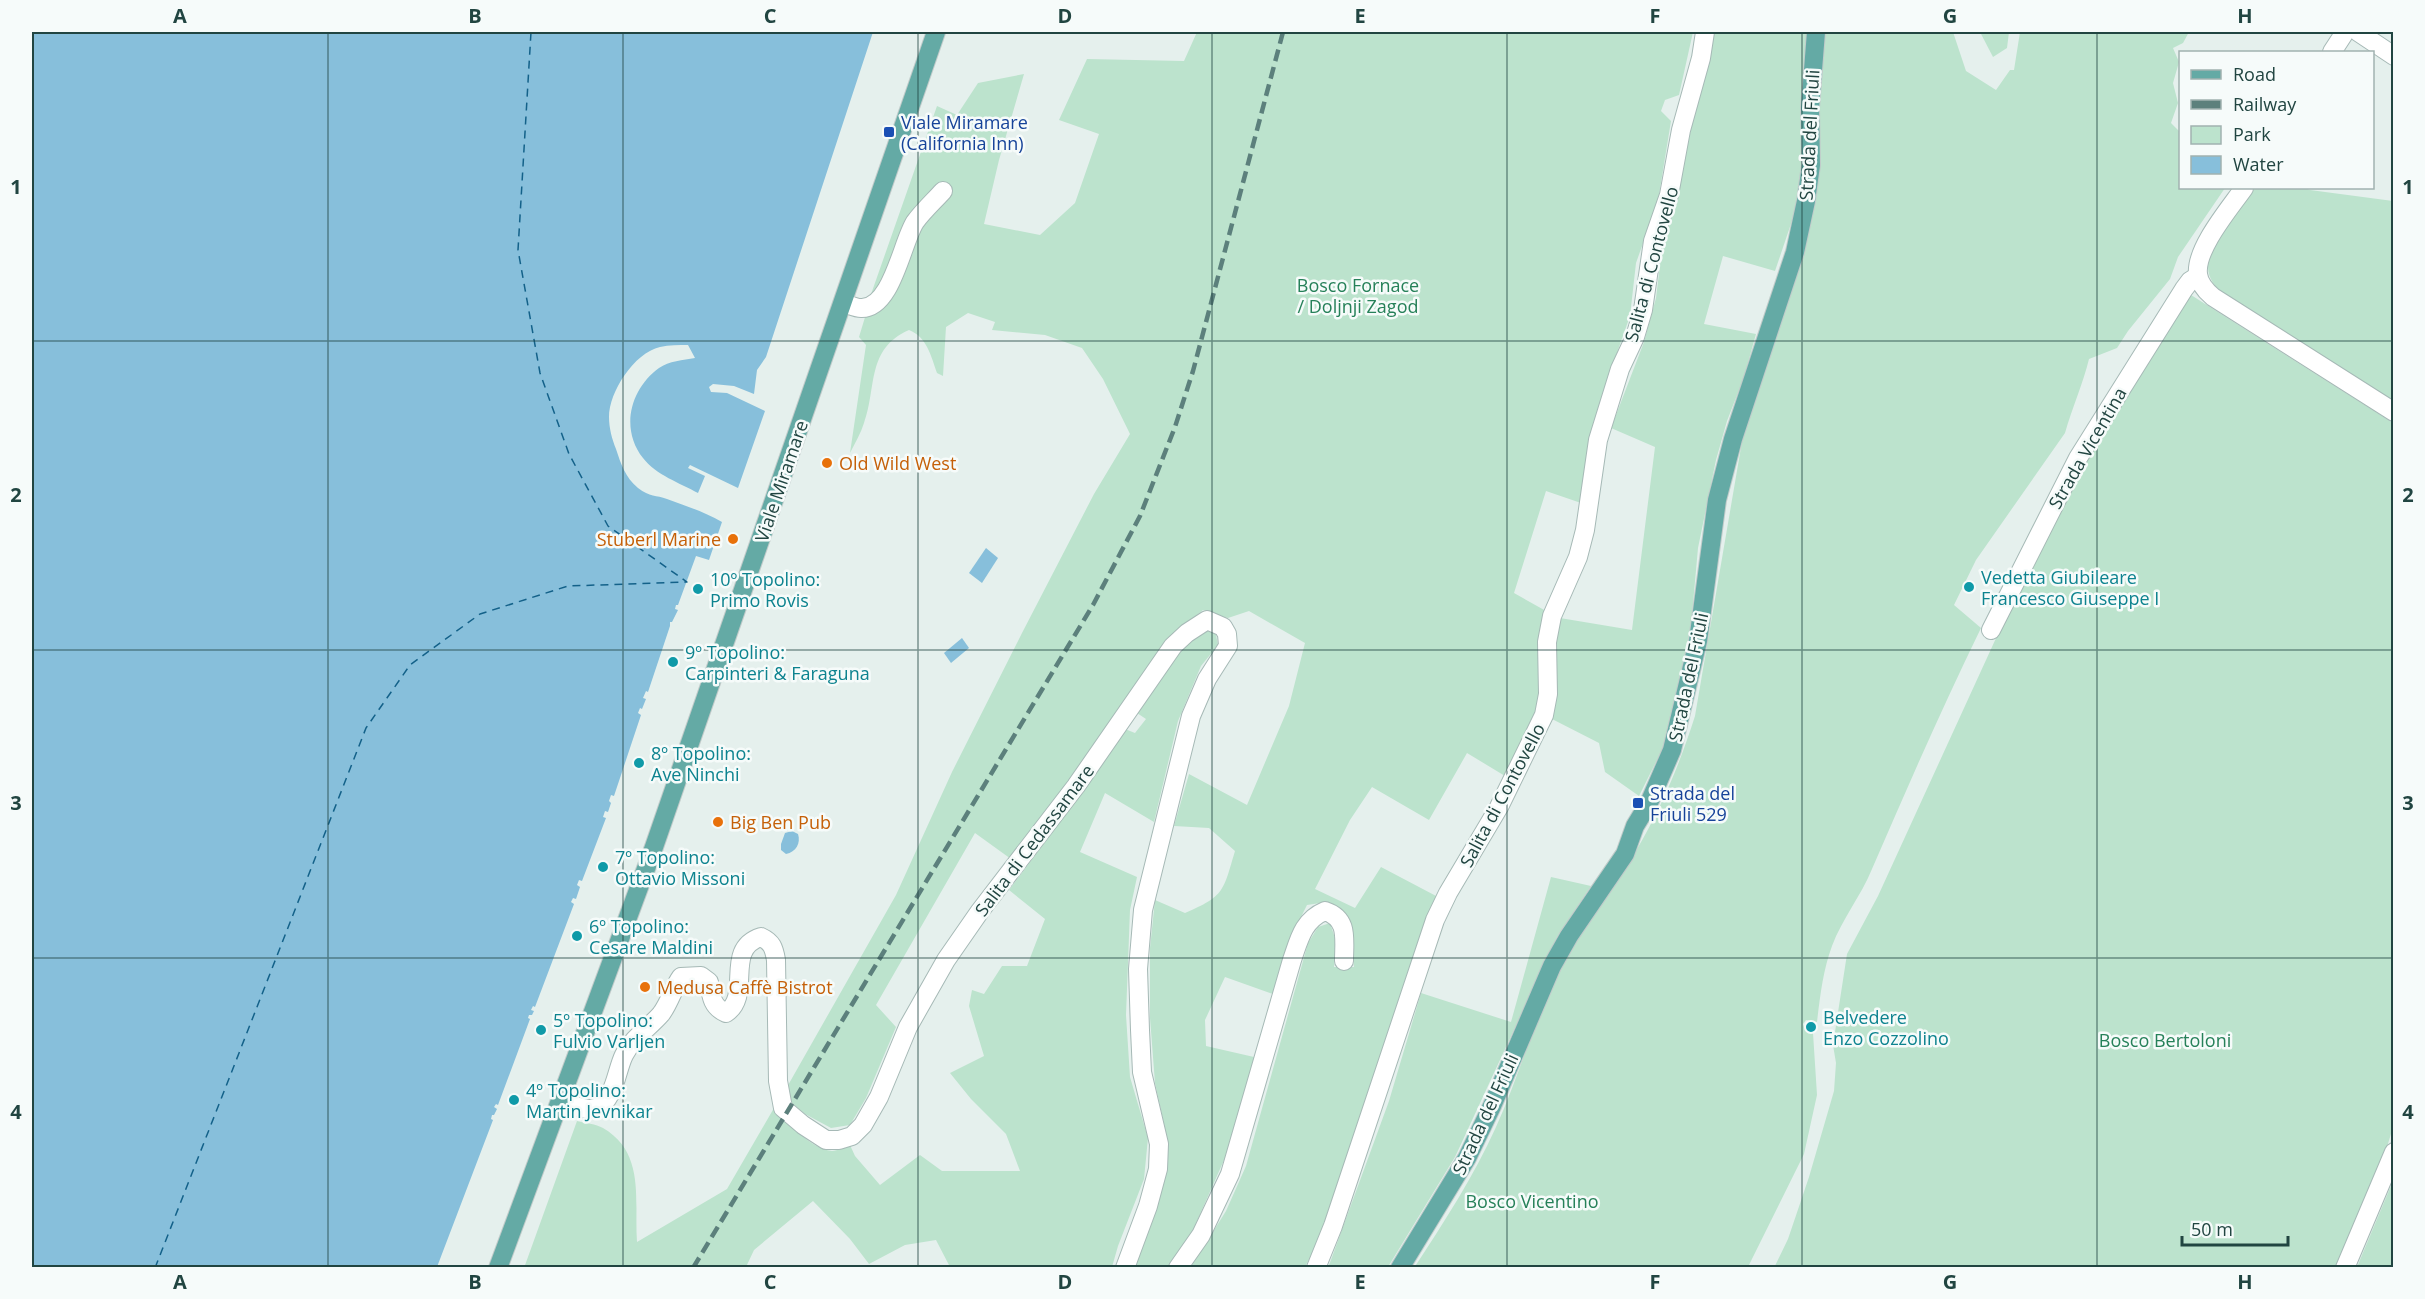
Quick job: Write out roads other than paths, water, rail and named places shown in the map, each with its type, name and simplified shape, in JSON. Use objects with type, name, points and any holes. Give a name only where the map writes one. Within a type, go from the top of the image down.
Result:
[{"type":"main road","name":"Viale Miramare","points":[[498,1268],[654,848],[936,32]]},
{"type":"main road","name":"Strada del Friuli","points":[[1400,1268],[1467,1158],[1492,1106],[1552,966],[1569,936],[1625,854],[1635,826],[1649,803],[1672,750],[1698,641],[1718,500],[1733,439],[1795,252],[1806,201],[1811,165],[1810,108],[1816,32]]},
{"type":"street","name":"Salita di Contovello","points":[[1316,1268],[1333,1226],[1435,920],[1448,893],[1499,807],[1544,715],[1549,671],[1547,642],[1552,616],[1578,557],[1585,530],[1598,440],[1620,369],[1635,337],[1643,310],[1653,241],[1670,195],[1681,130],[1701,58],[1705,32]]},
{"type":"street","points":[[2333,51],[2346,32]]},
{"type":"street","points":[[2358,32],[2394,56]]},
{"type":"street","points":[[2243,189],[2204,248],[2198,263],[2198,276],[2203,288],[2213,297],[2394,412]]},
{"type":"street","points":[[843,303],[861,309],[873,304],[884,294],[915,223],[943,191]]},
{"type":"street","name":"Strada Vicentina","points":[[1990,630],[2078,458],[2184,289],[2198,276]]},
{"type":"street","name":"Salita di Cedassamare","points":[[561,1100],[586,1109],[594,1109],[604,1102],[610,1094],[624,1055],[633,1041],[661,1014],[681,977],[701,976],[709,982],[714,1004],[718,1010],[726,1013],[734,1008],[737,1001],[744,946],[760,937],[768,940],[774,947],[776,960],[778,1082],[783,1108],[826,1140],[838,1140],[852,1136],[863,1125],[879,1097],[916,1009],[980,911],[1076,786],[1173,646],[1199,624],[1208,620],[1216,622],[1227,634],[1228,646],[1207,679],[1191,716],[1143,910],[1138,969],[1140,1041],[1142,1072],[1159,1144],[1158,1169],[1148,1206],[1125,1268]]},
{"type":"street","points":[[1178,1268],[1201,1235],[1230,1174],[1302,932],[1308,921],[1317,914],[1325,911],[1335,914],[1342,922],[1344,961]]},
{"type":"street","points":[[2345,1268],[2394,1152]]},
{"type":"water","points":[[32,32],[873,32],[766,357],[757,370],[754,394],[734,386],[713,384],[709,387],[711,392],[727,393],[765,411],[738,488],[690,465],[688,468],[705,476],[698,493],[648,464],[636,447],[630,422],[635,398],[649,377],[659,368],[672,362],[695,358],[688,345],[660,347],[641,357],[632,365],[613,396],[609,417],[611,433],[622,465],[634,484],[646,493],[695,509],[722,522],[709,560],[696,556],[678,605],[676,605],[675,609],[678,610],[670,622],[648,692],[646,691],[643,698],[646,699],[638,713],[641,715],[614,796],[611,795],[608,812],[605,811],[603,817],[606,818],[582,881],[579,880],[577,885],[580,887],[576,899],[573,898],[571,902],[574,904],[535,1007],[533,1006],[531,1010],[534,1011],[532,1015],[529,1015],[530,1019],[498,1105],[494,1107],[497,1109],[492,1115],[493,1120],[437,1267],[32,1267]]},
{"type":"water","points":[[986,548],[998,558],[982,583],[969,573]]},
{"type":"water","points":[[962,638],[969,648],[951,663],[944,653]]},
{"type":"water","points":[[792,831],[798,834],[798,844],[793,851],[786,854],[781,850],[781,844],[785,833]]},
{"type":"railway","points":[[693,1268],[1093,605],[1140,516],[1175,427],[1193,371],[1283,32]]},
{"type":"place","name":"Viale Miramare (California Inn)","points":[[889,132]]},
{"type":"place","name":"Old Wild West","points":[[827,463]]},
{"type":"place","name":"Stuberl Marine","points":[[733,539]]},
{"type":"place","name":"Vedetta Giubileare Francesco Giuseppe I","points":[[1969,587]]},
{"type":"place","name":"10º Topolino: Primo Rovis","points":[[698,589]]},
{"type":"place","name":"9º Topolino: Carpinteri & Faraguna","points":[[673,662]]},
{"type":"place","name":"8º Topolino: Ave Ninchi","points":[[639,763]]},
{"type":"place","name":"Strada del Friuli 529","points":[[1638,803]]},
{"type":"place","name":"Big Ben Pub","points":[[718,822]]},
{"type":"place","name":"7º Topolino: Ottavio Missoni","points":[[603,867]]},
{"type":"place","name":"6º Topolino: Cesare Maldini","points":[[577,936]]},
{"type":"place","name":"Medusa Caffè Bistrot","points":[[645,987]]},
{"type":"place","name":"Belvedere Enzo Cozzolino","points":[[1811,1027]]},
{"type":"place","name":"5º Topolino: Fulvio Varljen","points":[[541,1030]]},
{"type":"place","name":"4º Topolino: Martin Jevnikar","points":[[514,1100]]},
{"type":"park label","name":"Bosco Fornace / Doljnji Zagod","points":[[1358,295]]},
{"type":"park label","name":"Bosco Bertoloni","points":[[2165,1040]]},
{"type":"park label","name":"Bosco Vicentino","points":[[1532,1201]]}]
